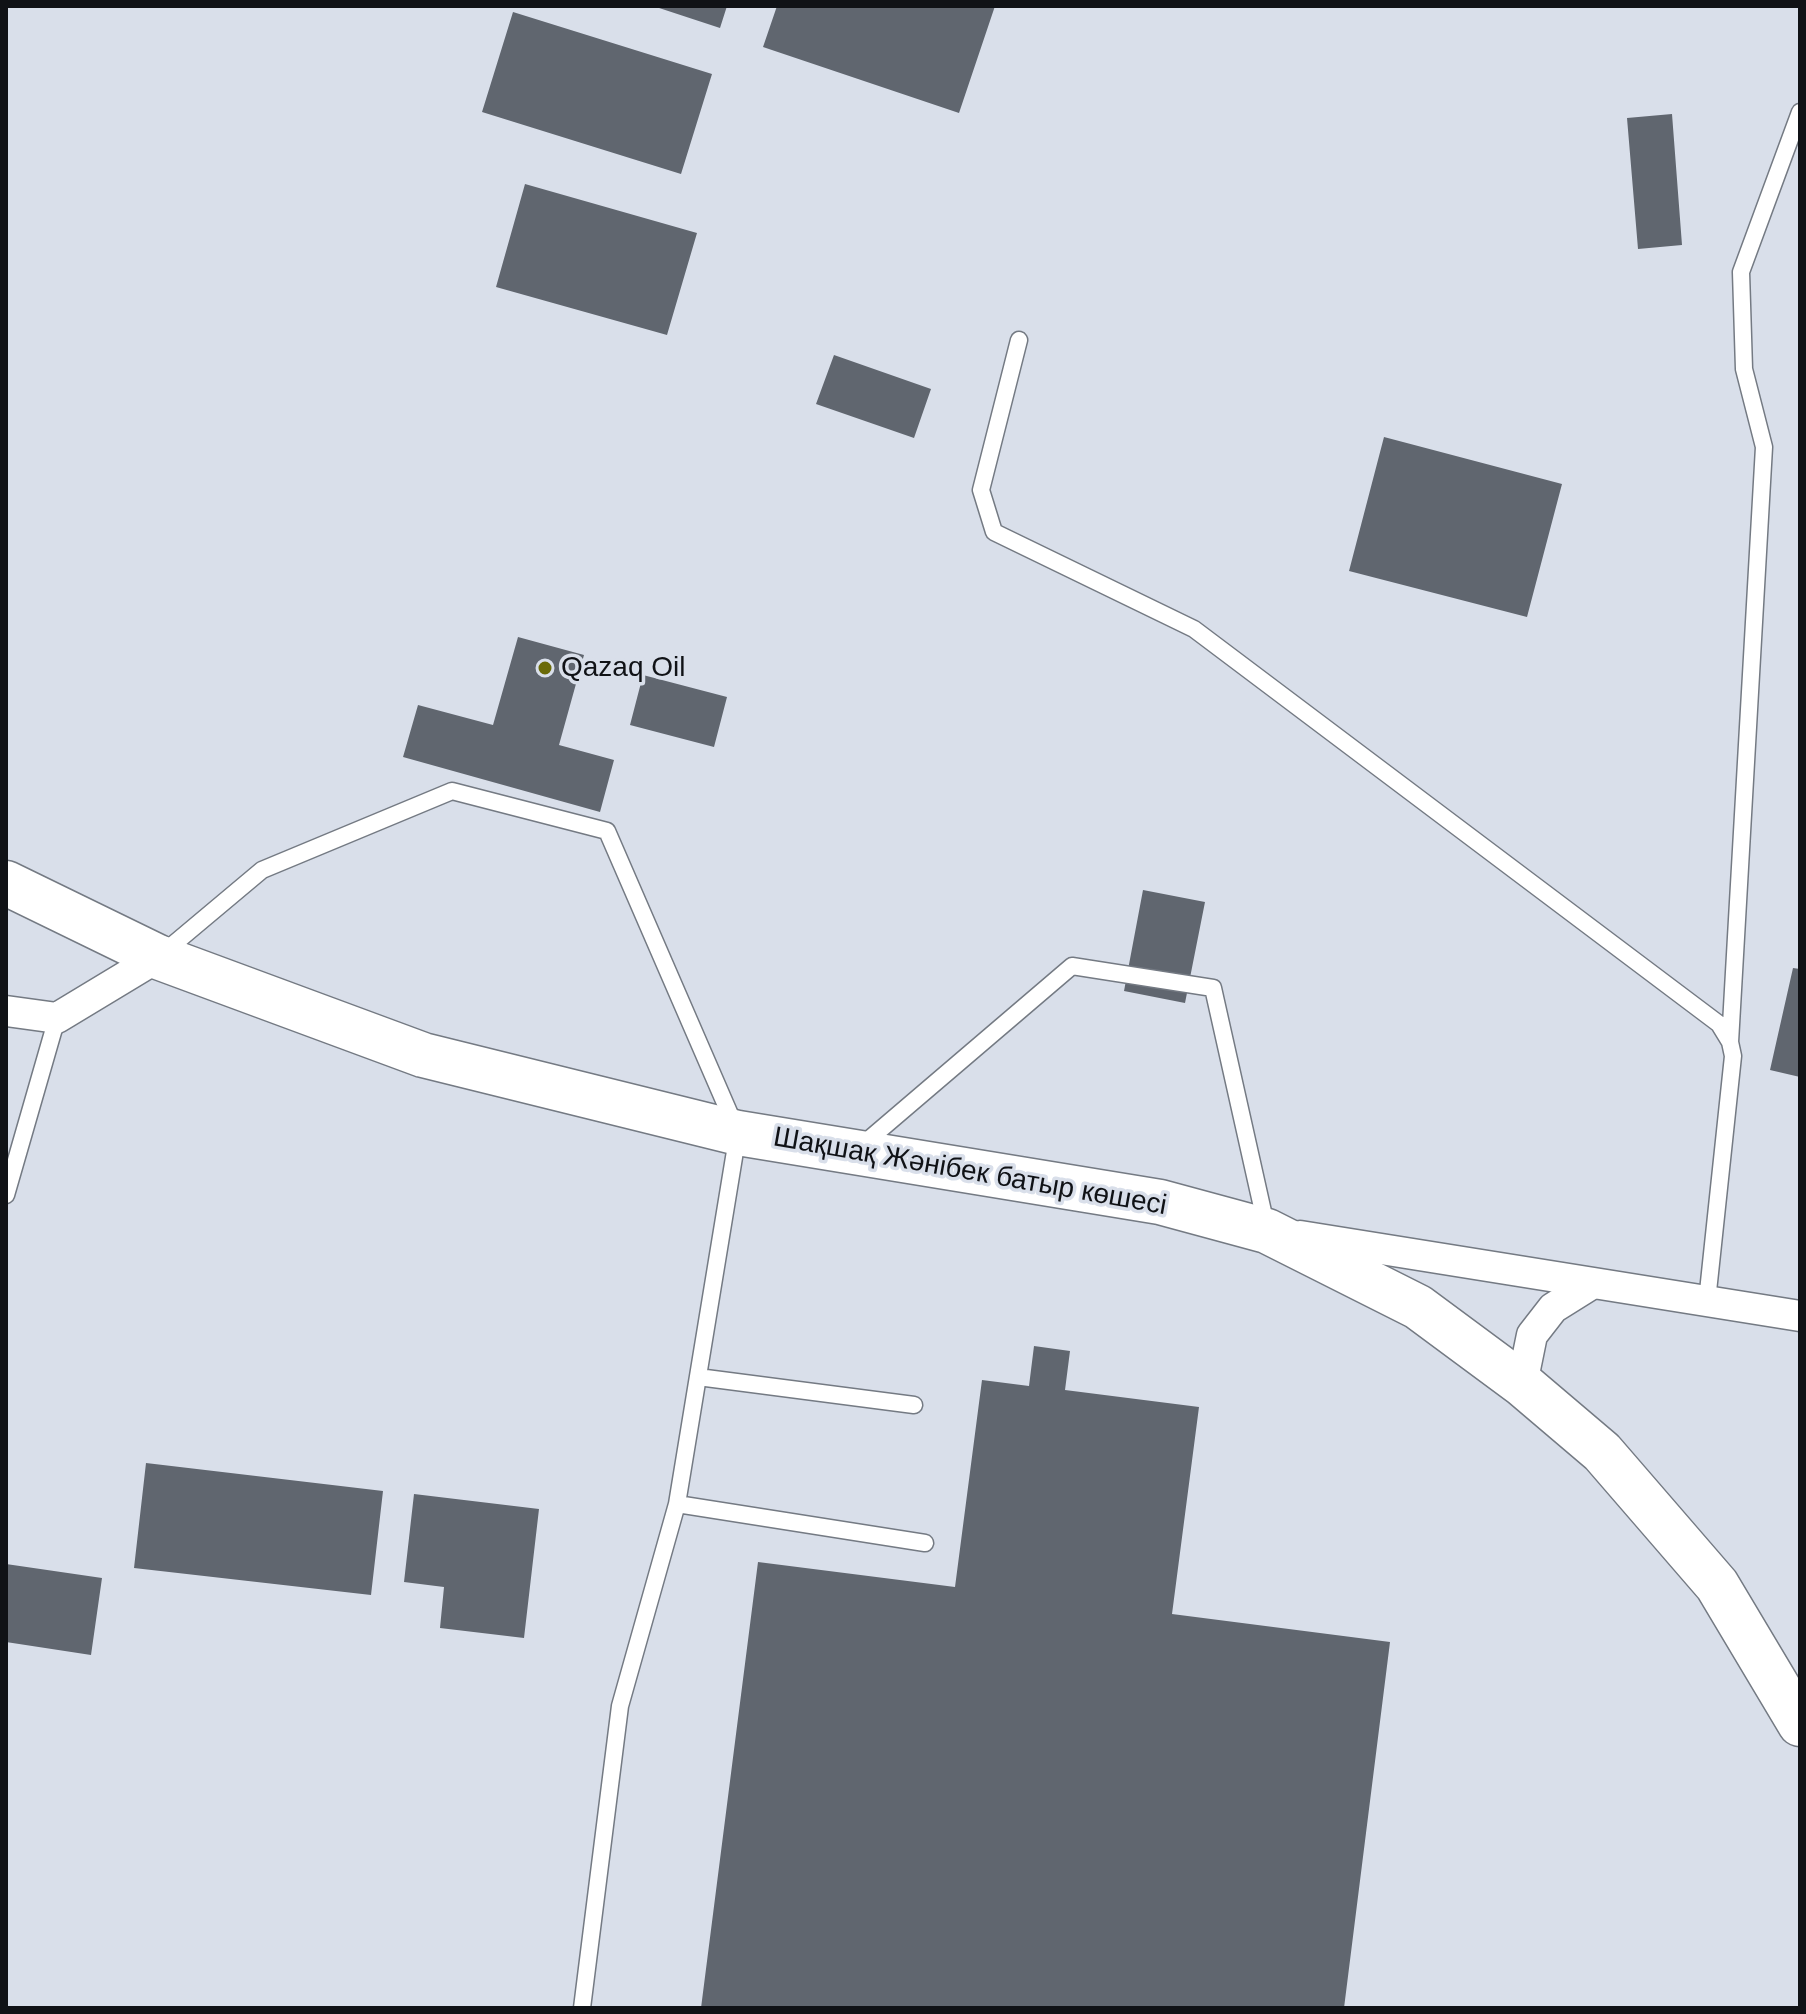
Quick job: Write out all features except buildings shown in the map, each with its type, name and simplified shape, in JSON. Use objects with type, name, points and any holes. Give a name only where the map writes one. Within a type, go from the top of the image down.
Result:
[{"type":"main road","name":"Шақшақ Жәнібек батыр көшесі","points":[[6,883],[158,957],[423,1055],[738,1133],[1160,1202],[1267,1231]]},
{"type":"main road","points":[[1267,1231],[1418,1307],[1522,1384],[1602,1452],[1717,1585],[1800,1724]]},
{"type":"street","points":[[6,1011],[57,1018],[158,957]]},
{"type":"street","name":"Шақшақ Жәнібек батыр көшесі","points":[[1267,1231],[1800,1316]]},
{"type":"street","points":[[1522,1384],[1532,1335],[1553,1308],[1593,1283]]},
{"type":"lane","points":[[1707,1301],[1733,1056],[1730,1042],[1764,447],[1744,369],[1741,272],[1800,112]]},
{"type":"lane","points":[[1019,340],[981,490],[994,532],[1194,629],[1719,1024],[1730,1042]]},
{"type":"lane","points":[[158,957],[262,870],[452,791],[607,831],[738,1133],[677,1504],[620,1706],[582,2008]]},
{"type":"lane","points":[[852,1153],[1072,966],[1213,988],[1267,1231]]},
{"type":"lane","points":[[6,1195],[57,1018]]},
{"type":"lane","points":[[698,1377],[914,1405]]},
{"type":"lane","points":[[677,1504],[925,1543]]},
{"type":"place","name":"Qazaq Oil","points":[[545,668]]}]
